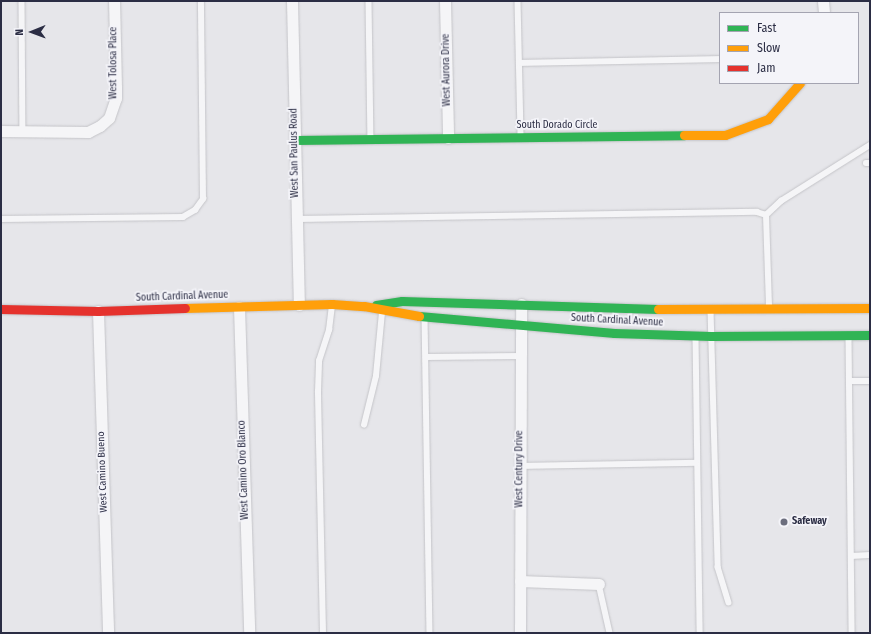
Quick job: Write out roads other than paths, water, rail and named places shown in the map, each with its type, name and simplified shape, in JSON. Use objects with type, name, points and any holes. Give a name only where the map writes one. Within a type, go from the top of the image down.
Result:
[{"type":"main road","name":"South Dorado Circle","points":[[295,140],[725,134],[768,119],[799,84]]},
{"type":"main road","name":"South Cardinal Avenue","points":[[364,306],[402,301],[711,309],[870,308]]},
{"type":"main road","name":"South Cardinal Avenue","points":[[1,309],[98,310],[332,304],[364,306],[425,316],[614,334],[696,336],[870,335]]},
{"type":"street","name":"West Tolosa Place","points":[[23,131],[88,132],[109,118],[116,98],[114,1]]},
{"type":"street","name":"West San Paulus Road","points":[[292,1],[299,305]]},
{"type":"street","name":"West Aurora Drive","points":[[445,1],[448,138]]},
{"type":"street","points":[[824,1],[824,12]]},
{"type":"street","points":[[1,132],[23,131]]},
{"type":"street","name":"West Century Drive","points":[[520,633],[521,304]]},
{"type":"street","name":"West Camino Oro Blanco","points":[[239,307],[249,633]]},
{"type":"street","name":"West Camino Bueno","points":[[98,310],[108,633]]},
{"type":"street","points":[[520,581],[600,584]]},
{"type":"lane","points":[[22,1],[23,131]]},
{"type":"lane","points":[[1,219],[183,217],[195,210],[203,199],[201,1]]},
{"type":"lane","points":[[369,1],[371,140]]},
{"type":"lane","points":[[518,1],[521,138]]},
{"type":"lane","points":[[519,63],[719,58]]},
{"type":"lane","points":[[766,214],[781,201],[870,145]]},
{"type":"lane","points":[[297,219],[757,212],[766,214]]},
{"type":"lane","points":[[766,214],[769,309]]},
{"type":"lane","points":[[323,633],[318,392],[319,360],[329,330],[332,304]]},
{"type":"lane","points":[[364,425],[376,376],[382,309]]},
{"type":"lane","points":[[711,309],[718,567],[728,602]]},
{"type":"lane","points":[[425,316],[430,633]]},
{"type":"lane","points":[[849,335],[852,633]]},
{"type":"lane","points":[[696,336],[696,463],[700,633]]},
{"type":"lane","points":[[426,357],[520,356]]},
{"type":"lane","points":[[849,381],[870,381]]},
{"type":"lane","points":[[520,466],[696,463]]},
{"type":"lane","points":[[851,556],[870,555]]},
{"type":"lane","points":[[600,584],[610,633]]},
{"type":"place","name":"Safeway","points":[[784,522]]}]
